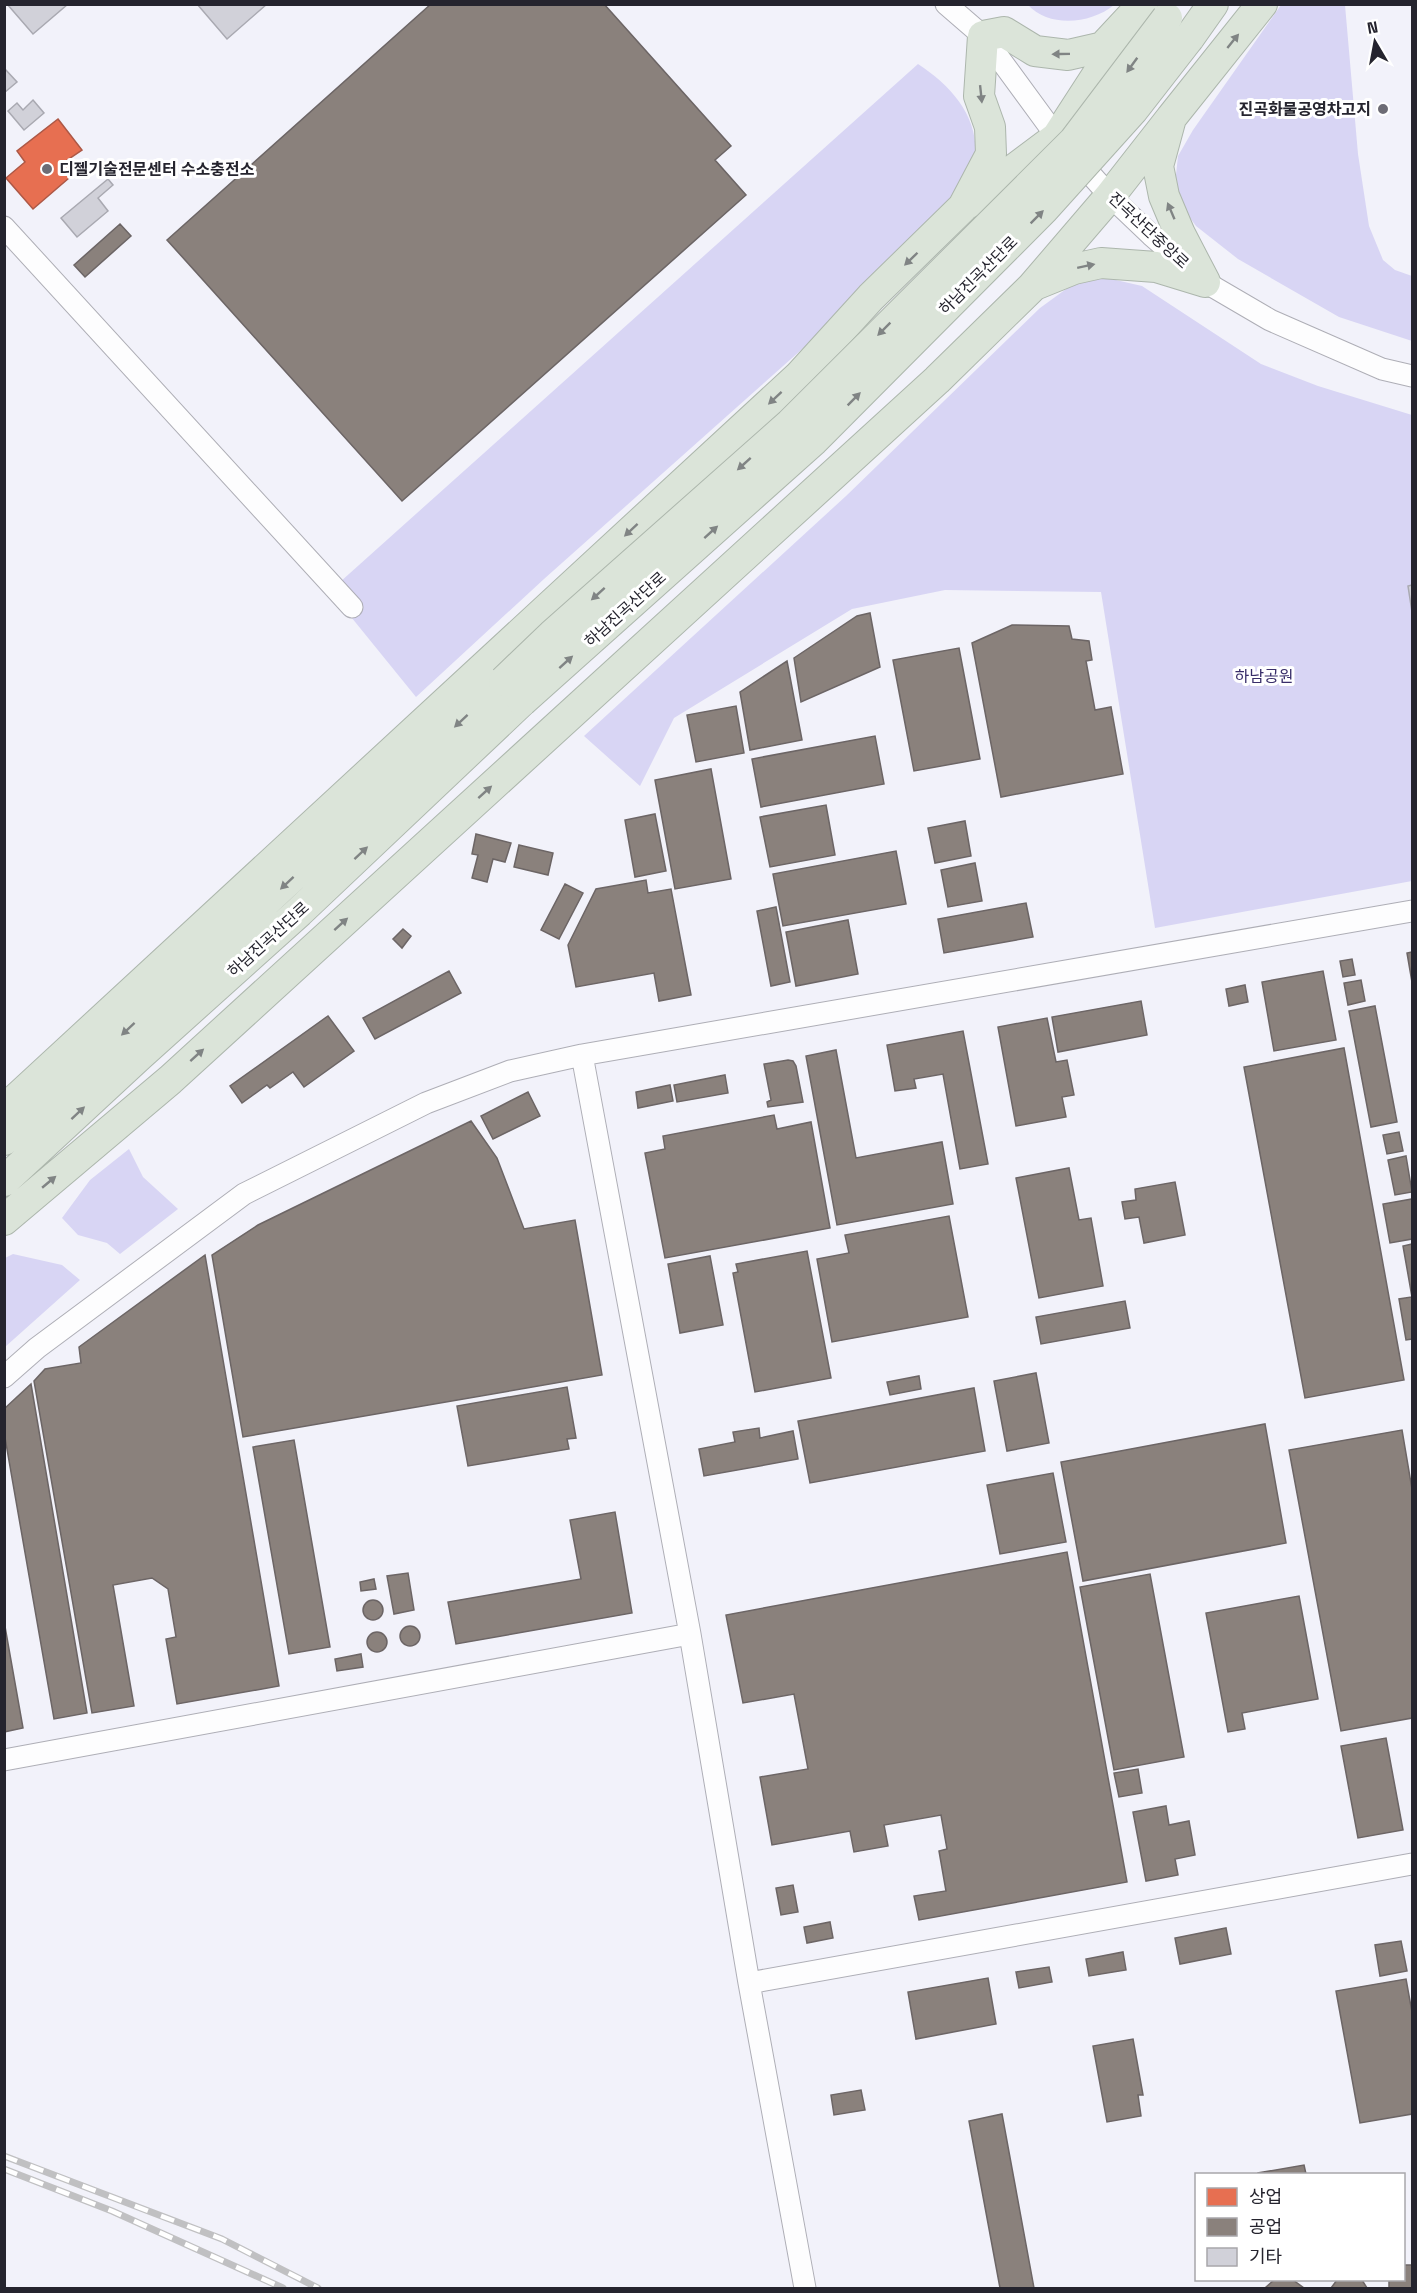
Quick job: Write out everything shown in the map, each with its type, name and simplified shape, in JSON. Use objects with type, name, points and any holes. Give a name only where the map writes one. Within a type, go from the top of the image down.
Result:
[{"type":"highway","name":"하남진곡산단로","points":[[4,1140],[513,691],[814,440],[1043,210],[1133,110],[1213,4]]},
{"type":"highway","points":[[4,1220],[178,1072],[937,380],[1032,287],[1110,196],[1262,4]]},
{"type":"highway","points":[[963,207],[991,154],[990,127],[979,96],[983,36],[1004,32],[1035,51],[1068,55],[1102,47],[1156,9]]},
{"type":"highway","points":[[4,1110],[799,376],[872,297],[963,207],[1057,137],[1156,9]]},
{"type":"highway","name":"하남진곡산단로","points":[[4,1181],[299,912],[513,691],[552,635],[790,423],[1074,141],[1156,9]]},
{"type":"highway","points":[[1171,118],[1158,166],[1164,196],[1180,234],[1205,282]]},
{"type":"highway","points":[[1032,287],[1074,269],[1101,263],[1156,267],[1205,282]]},
{"type":"street","name":"진곡산단중앙로","points":[[946,4],[983,36],[1057,137],[1110,196],[1205,282],[1270,320],[1383,369],[1413,376]]},
{"type":"street","points":[[4,226],[352,607]]},
{"type":"street","points":[[4,1377],[37,1348],[244,1194],[426,1103],[510,1071],[582,1056],[1413,911]]},
{"type":"street","points":[[582,1056],[690,1634],[749,1983],[805,2289]]},
{"type":"street","points":[[4,1760],[690,1634]]},
{"type":"street","points":[[749,1983],[1413,1864]]},
{"type":"green space","points":[[1028,5],[1114,5],[1094,16],[1070,21],[1047,17]]},
{"type":"green space","points":[[1281,5],[1345,5],[1358,154],[1369,226],[1383,260],[1395,270],[1412,276],[1412,341],[1339,317],[1238,259],[1196,226],[1177,200],[1175,184],[1178,156],[1193,130]]},
{"type":"green space","points":[[918,64],[943,83],[953,94],[969,119],[974,133],[975,164],[963,190],[837,318],[544,579],[416,697],[330,591]]},
{"type":"green space","name":"하남공원","points":[[1107,278],[1142,286],[1261,364],[1318,386],[1412,415],[1412,881],[1155,928],[1101,592],[945,590],[852,609],[674,718],[640,786],[584,736],[846,496],[1040,308],[1073,284]]},
{"type":"green space","points":[[129,1149],[143,1177],[178,1209],[120,1254],[107,1243],[78,1235],[62,1218],[90,1180]]},
{"type":"green space","points":[[13,1254],[62,1265],[80,1280],[5,1347],[5,1258]]},
{"type":"building: 상업","points":[[58,119],[82,150],[66,161],[76,172],[33,209],[6,178],[25,162],[17,151]]},
{"type":"building: 공업","points":[[431,4],[604,4],[731,146],[715,160],[746,195],[402,501],[167,240]]},
{"type":"building: 공업","points":[[120,224],[131,236],[85,277],[74,265]]},
{"type":"building: 공업","points":[[870,613],[880,667],[801,702],[794,658],[857,616]]},
{"type":"building: 공업","points":[[1012,625],[1069,626],[1072,639],[1089,641],[1092,660],[1086,661],[1095,710],[1111,707],[1123,774],[1001,797],[972,643]]},
{"type":"building: 공업","points":[[959,648],[980,759],[914,771],[893,660]]},
{"type":"building: 공업","points":[[787,661],[802,740],[750,750],[740,692]]},
{"type":"building: 공업","points":[[736,706],[744,753],[696,762],[687,715]]},
{"type":"building: 공업","points":[[875,736],[884,784],[761,807],[752,759]]},
{"type":"building: 공업","points":[[711,769],[731,879],[675,889],[655,780]]},
{"type":"building: 공업","points":[[826,805],[835,855],[770,867],[760,817]]},
{"type":"building: 공업","points":[[655,814],[666,871],[635,877],[625,820]]},
{"type":"building: 공업","points":[[965,821],[971,856],[935,863],[928,828]]},
{"type":"building: 공업","points":[[476,834],[511,843],[505,862],[493,859],[487,882],[472,878],[478,855],[472,854]]},
{"type":"building: 공업","points":[[519,845],[553,853],[548,875],[514,867]]},
{"type":"building: 공업","points":[[896,851],[906,904],[783,926],[773,874]]},
{"type":"building: 공업","points":[[975,863],[982,901],[948,907],[941,870]]},
{"type":"building: 공업","points":[[646,880],[648,893],[671,889],[691,995],[659,1001],[654,973],[576,987],[568,945],[596,889]]},
{"type":"building: 공업","points":[[565,884],[583,893],[559,939],[541,930]]},
{"type":"building: 공업","points":[[1026,903],[1033,937],[944,953],[938,919]]},
{"type":"building: 공업","points":[[776,907],[790,982],[771,986],[757,911]]},
{"type":"building: 공업","points":[[848,920],[858,974],[796,986],[786,932]]},
{"type":"building: 공업","points":[[403,929],[411,936],[402,948],[393,939]]},
{"type":"building: 공업","points":[[1412,952],[1412,982],[1407,953]]},
{"type":"building: 공업","points":[[1352,959],[1355,975],[1343,977],[1340,961]]},
{"type":"building: 공업","points":[[449,971],[461,993],[375,1039],[363,1018]]},
{"type":"building: 공업","points":[[1323,971],[1336,1040],[1274,1051],[1262,982]]},
{"type":"building: 공업","points":[[1361,980],[1365,1001],[1348,1005],[1344,983]]},
{"type":"building: 공업","points":[[1245,985],[1248,1002],[1229,1006],[1226,989]]},
{"type":"building: 공업","points":[[1141,1001],[1147,1035],[1058,1052],[1052,1017]]},
{"type":"building: 공업","points":[[1375,1006],[1397,1122],[1371,1127],[1349,1011]]},
{"type":"building: 공업","points":[[328,1016],[354,1051],[304,1087],[293,1072],[270,1088],[267,1085],[242,1103],[230,1086]]},
{"type":"building: 공업","points":[[1047,1018],[1056,1062],[1067,1060],[1074,1095],[1062,1097],[1066,1117],[1016,1126],[998,1027]]},
{"type":"building: 공업","points":[[963,1031],[988,1164],[960,1169],[943,1074],[914,1079],[916,1088],[895,1091],[887,1045]]},
{"type":"building: 공업","points":[[1344,1048],[1404,1380],[1305,1398],[1244,1067]]},
{"type":"building: 공업","points":[[836,1050],[856,1158],[942,1142],[953,1204],[837,1225],[806,1056]]},
{"type":"building: 공업","points":[[793,1061],[796,1066],[803,1102],[768,1107],[767,1102],[771,1100],[764,1064]]},
{"type":"building: 공업","points":[[725,1075],[728,1093],[677,1102],[674,1085]]},
{"type":"building: 공업","points":[[670,1085],[673,1101],[638,1108],[636,1092]]},
{"type":"building: 공업","points":[[528,1092],[540,1116],[493,1139],[481,1116]]},
{"type":"building: 공업","points":[[774,1115],[777,1129],[811,1122],[830,1228],[665,1258],[645,1153],[665,1149],[663,1136]]},
{"type":"building: 공업","points":[[471,1121],[497,1158],[524,1229],[575,1220],[602,1375],[243,1437],[212,1255],[258,1225]]},
{"type":"building: 공업","points":[[1399,1132],[1403,1151],[1387,1154],[1383,1135]]},
{"type":"building: 공업","points":[[1406,1156],[1412,1192],[1395,1195],[1388,1160]]},
{"type":"building: 공업","points":[[1069,1168],[1079,1220],[1091,1218],[1103,1286],[1039,1298],[1016,1178]]},
{"type":"building: 공업","points":[[1175,1182],[1185,1235],[1144,1243],[1139,1217],[1125,1219],[1122,1202],[1136,1200],[1135,1189]]},
{"type":"building: 공업","points":[[1412,1199],[1412,1239],[1390,1243],[1383,1204]]},
{"type":"building: 공업","points":[[949,1216],[968,1317],[832,1342],[817,1259],[849,1253],[845,1235]]},
{"type":"building: 공업","points":[[1412,1244],[1412,1297],[1403,1246]]},
{"type":"building: 공업","points":[[807,1251],[831,1378],[755,1392],[733,1273],[738,1272],[736,1264]]},
{"type":"building: 공업","points":[[205,1255],[279,1686],[177,1704],[166,1639],[176,1637],[168,1589],[152,1578],[113,1585],[134,1706],[92,1713],[34,1381],[45,1369],[81,1363],[79,1347]]},
{"type":"building: 공업","points":[[710,1256],[723,1325],[680,1333],[668,1264]]},
{"type":"building: 공업","points":[[1412,1297],[1412,1339],[1406,1340],[1399,1299]]},
{"type":"building: 공업","points":[[1125,1301],[1130,1328],[1041,1344],[1036,1317]]},
{"type":"building: 공업","points":[[1036,1373],[1049,1443],[1007,1451],[994,1381]]},
{"type":"building: 공업","points":[[919,1376],[921,1389],[890,1395],[887,1382]]},
{"type":"building: 공업","points":[[31,1384],[87,1713],[54,1719],[4,1432],[4,1409]]},
{"type":"building: 공업","points":[[567,1387],[576,1438],[567,1439],[569,1449],[468,1466],[457,1406]]},
{"type":"building: 공업","points":[[974,1388],[985,1451],[810,1483],[798,1421]]},
{"type":"building: 공업","points":[[1265,1424],[1286,1543],[1083,1581],[1061,1462]]},
{"type":"building: 공업","points":[[759,1428],[760,1438],[793,1431],[798,1459],[704,1476],[699,1449],[735,1442],[733,1432]]},
{"type":"building: 공업","points":[[1402,1430],[1412,1489],[1412,1718],[1341,1731],[1289,1450]]},
{"type":"building: 공업","points":[[294,1440],[330,1647],[289,1654],[253,1447]]},
{"type":"building: 공업","points":[[1053,1473],[1066,1542],[1000,1554],[987,1485]]},
{"type":"building: 공업","points":[[615,1512],[632,1613],[456,1644],[448,1602],[581,1579],[570,1520]]},
{"type":"building: 공업","points":[[1067,1552],[1127,1882],[919,1920],[914,1896],[946,1891],[939,1851],[947,1849],[941,1815],[884,1825],[888,1846],[854,1852],[850,1831],[772,1845],[760,1777],[808,1769],[794,1694],[743,1703],[726,1615]]},
{"type":"building: 공업","points":[[408,1573],[414,1610],[394,1614],[387,1576]]},
{"type":"building: 공업","points":[[1150,1574],[1184,1757],[1114,1770],[1080,1587]]},
{"type":"building: 공업","points":[[374,1579],[376,1589],[361,1591],[360,1582]]},
{"type":"building: 공업","points":[[1299,1596],[1318,1699],[1242,1713],[1245,1729],[1228,1732],[1206,1613]]},
{"type":"building: 공업","points":[[373,1600],[380,1603],[383,1610],[380,1617],[373,1620],[366,1617],[363,1610],[366,1603]]},
{"type":"building: 공업","points":[[4,1621],[23,1728],[4,1732]]},
{"type":"building: 공업","points":[[410,1626],[417,1629],[420,1636],[417,1643],[410,1646],[403,1643],[400,1636],[403,1629]]},
{"type":"building: 공업","points":[[377,1632],[384,1635],[387,1642],[384,1649],[377,1652],[370,1649],[367,1642],[370,1635]]},
{"type":"building: 공업","points":[[361,1654],[363,1667],[337,1671],[335,1659]]},
{"type":"building: 공업","points":[[1386,1738],[1403,1830],[1358,1838],[1341,1746]]},
{"type":"building: 공업","points":[[1138,1769],[1142,1793],[1119,1797],[1114,1773]]},
{"type":"building: 공업","points":[[1166,1806],[1169,1825],[1189,1821],[1195,1855],[1175,1859],[1178,1875],[1146,1881],[1133,1812]]},
{"type":"building: 공업","points":[[793,1885],[798,1912],[781,1915],[776,1888]]},
{"type":"building: 공업","points":[[830,1922],[833,1938],[807,1943],[804,1927]]},
{"type":"building: 공업","points":[[1226,1928],[1231,1954],[1180,1964],[1175,1938]]},
{"type":"building: 공업","points":[[1401,1941],[1407,1971],[1380,1976],[1375,1945]]},
{"type":"building: 공업","points":[[1123,1952],[1126,1970],[1089,1976],[1086,1959]]},
{"type":"building: 공업","points":[[1049,1967],[1052,1982],[1019,1988],[1016,1972]]},
{"type":"building: 공업","points":[[988,1978],[996,2024],[916,2039],[908,1992]]},
{"type":"building: 공업","points":[[1406,1979],[1412,2012],[1412,2114],[1360,2123],[1336,1991]]},
{"type":"building: 공업","points":[[1133,2039],[1143,2095],[1138,2095],[1141,2116],[1107,2122],[1093,2046]]},
{"type":"building: 공업","points":[[861,2090],[865,2110],[834,2115],[831,2095]]},
{"type":"building: 공업","points":[[1002,2114],[1034,2288],[1000,2288],[969,2121]]},
{"type":"building: 공업","points":[[1304,2165],[1306,2173],[1258,2173]]},
{"type":"building: 공업","points":[[1405,2265],[1412,2265],[1412,2288],[1389,2288],[1389,2281],[1405,2281]]},
{"type":"building: 공업","points":[[1273,2281],[1294,2281],[1304,2288],[1265,2288]]},
{"type":"building: 공업","points":[[1336,2281],[1363,2281],[1367,2288],[1331,2288]]},
{"type":"building: 기타","points":[[7,4],[68,4],[33,34]]},
{"type":"building: 기타","points":[[197,4],[267,4],[227,39]]},
{"type":"building: 기타","points":[[4,70],[17,82],[4,93]]},
{"type":"building: 기타","points":[[33,100],[44,113],[24,130],[8,111],[17,103],[23,110]]},
{"type":"building: 기타","points":[[108,179],[113,185],[98,198],[108,211],[77,237],[61,218]]},
{"type":"building: 기타","points":[[1412,585],[1412,612],[1408,586]]},
{"type":"railway","points":[[4,2156],[222,2239],[318,2288]]},
{"type":"railway","points":[[4,2169],[112,2211],[283,2288]]},
{"type":"place","name":"진곡화물공영차고지","points":[[1383,109]]},
{"type":"place","name":"디젤기술전문센터 수소충전소","points":[[47,169]]}]
